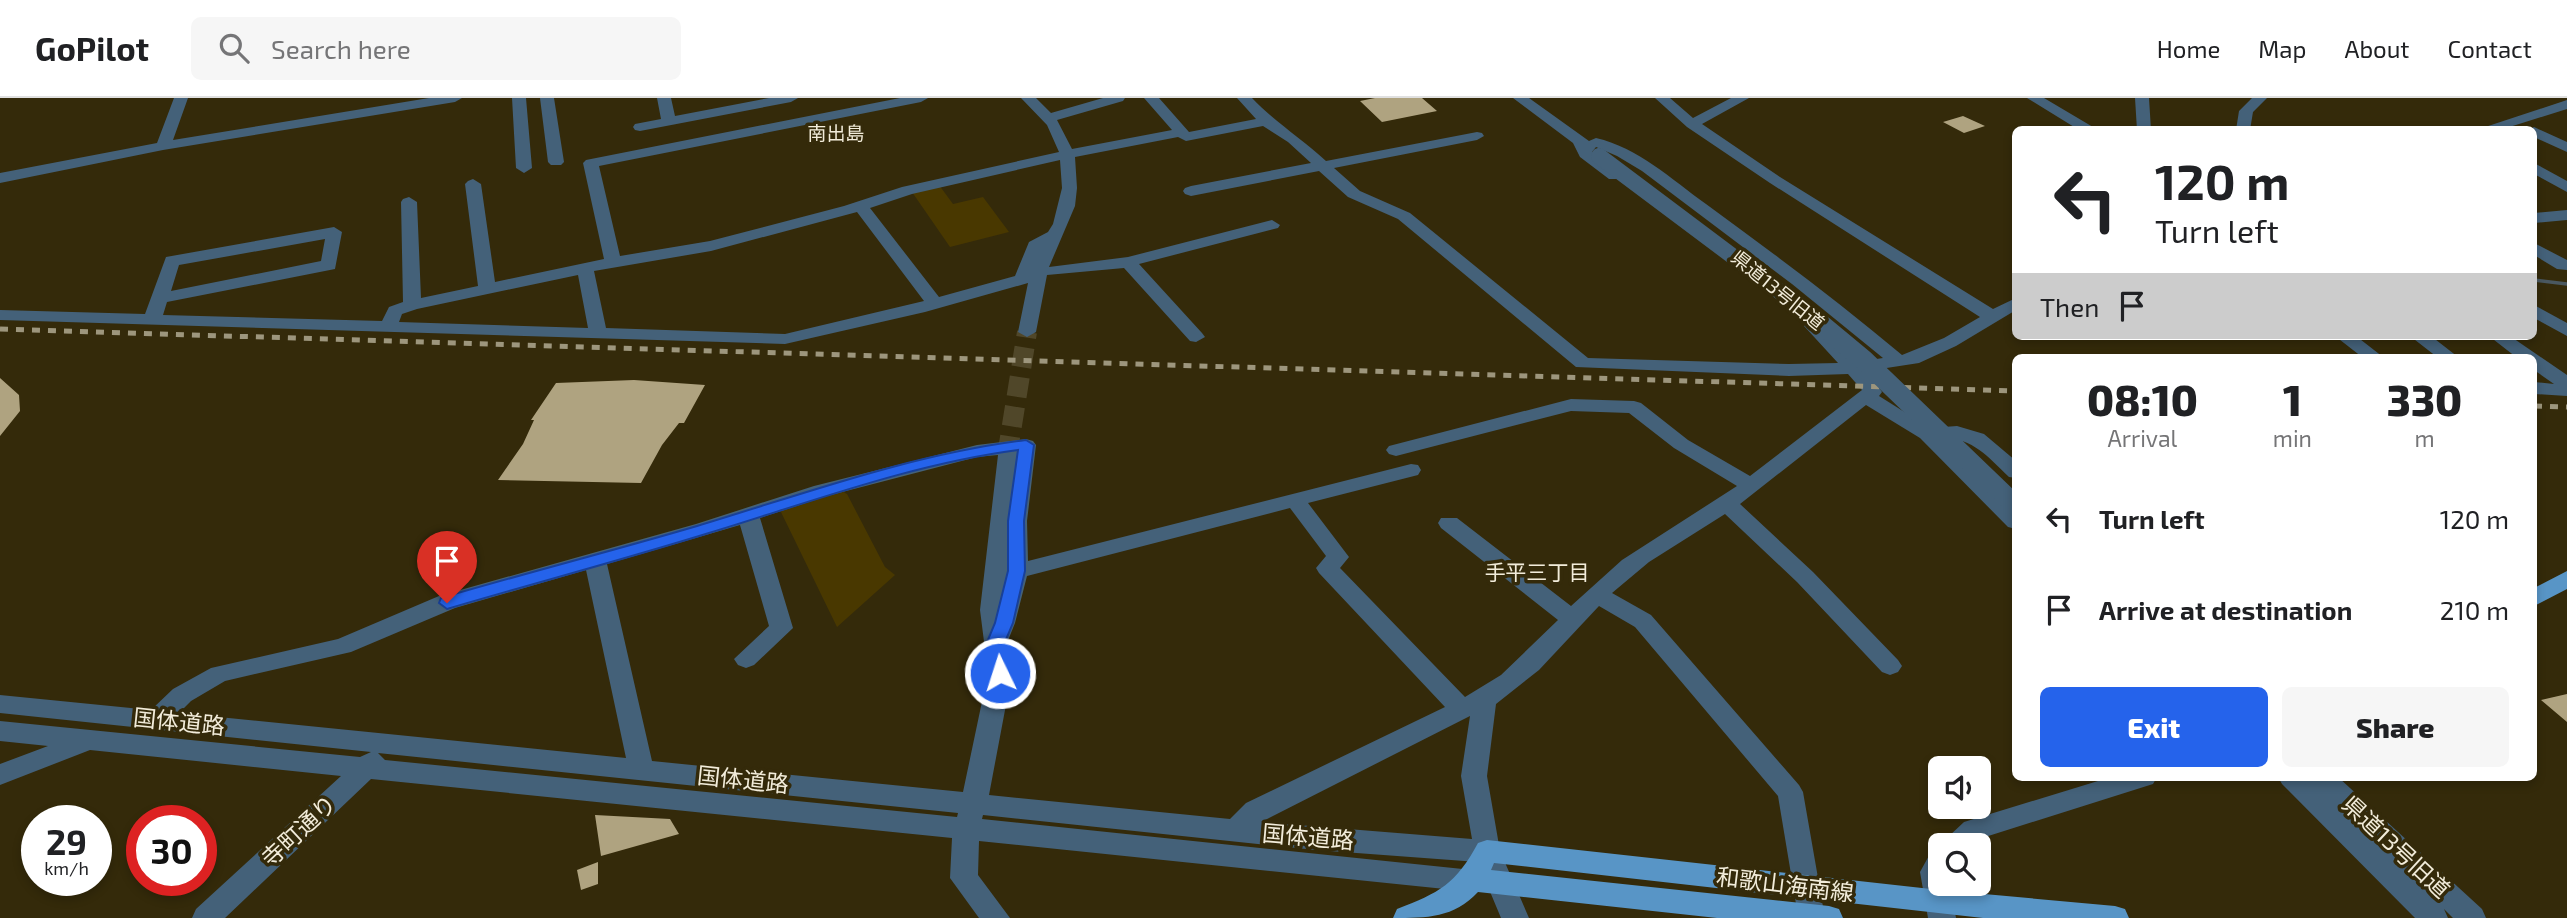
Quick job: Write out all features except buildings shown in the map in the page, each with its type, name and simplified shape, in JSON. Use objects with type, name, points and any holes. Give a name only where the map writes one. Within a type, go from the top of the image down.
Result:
[{"type":"main road","points":[[2537,592],[2567,579]]},
{"type":"main road","points":[[1407,918],[1487,881],[1487,851]]},
{"type":"main road","name":"和歌山海南線","points":[[1487,851],[1807,887],[1941,910],[2115,918]]},
{"type":"main road","name":"和歌山海南線","points":[[1487,881],[1821,917]]},
{"type":"street","points":[[163,146],[181,98]]},
{"type":"street","points":[[0,178],[163,146],[280,129],[455,98]]},
{"type":"street","points":[[519,98],[524,168]]},
{"type":"street","points":[[547,98],[556,162]]},
{"type":"street","points":[[664,98],[669,121]]},
{"type":"street","points":[[640,127],[791,98]]},
{"type":"street","points":[[826,98],[827,117]]},
{"type":"street","points":[[613,262],[590,163],[921,98]]},
{"type":"street","points":[[1028,98],[1048,118],[1069,154],[1071,179],[1061,226],[1053,236],[1045,251],[1035,331],[1056,251],[1053,236]]},
{"type":"street","points":[[1048,118],[1118,98]]},
{"type":"street","points":[[1151,98],[1186,138],[1266,121]]},
{"type":"street","points":[[1244,98],[1266,121],[1293,139],[1354,194],[1404,216],[1583,363],[1788,370],[1853,368],[1912,359],[1950,342],[2012,305]]},
{"type":"street","name":"県道13号旧道","points":[[1520,98],[1597,148],[1810,300],[1877,356],[2012,484]]},
{"type":"street","name":"県道13号旧道","points":[[1536,98],[1798,304],[1864,360],[2012,502]]},
{"type":"street","points":[[1662,98],[1692,124],[1775,180],[1991,316]]},
{"type":"street","points":[[1692,124],[1742,98]]},
{"type":"street","points":[[2034,98],[2084,126]]},
{"type":"street","points":[[2142,98],[2144,126]]},
{"type":"street","points":[[2244,126],[2246,111],[2260,98]]},
{"type":"street","points":[[2535,98],[2563,109]]},
{"type":"street","points":[[2495,126],[2563,109]]},
{"type":"street","points":[[700,115],[706,141]]},
{"type":"street","points":[[2512,120],[2525,126]]},
{"type":"street","points":[[388,327],[395,311],[412,305],[613,262],[711,246],[908,190],[1182,132]]},
{"type":"street","points":[[2537,132],[2567,148]]},
{"type":"street","points":[[1191,191],[1477,136]]},
{"type":"street","points":[[1236,830],[1255,811],[1473,705],[1516,678],[1596,594],[1630,565],[1727,504],[1872,392],[1812,325],[1764,285],[1585,154],[1597,148],[1613,146],[1665,181],[1823,298],[1898,361]]},
{"type":"street","points":[[2537,170],[2561,183]]},
{"type":"street","points":[[2537,183],[2561,183]]},
{"type":"street","points":[[473,184],[487,290]]},
{"type":"street","points":[[409,202],[412,305]]},
{"type":"street","points":[[860,205],[935,303]]},
{"type":"street","points":[[2537,218],[2567,215]]},
{"type":"street","points":[[1052,271],[1128,262],[1272,225]]},
{"type":"street","points":[[152,320],[159,298],[172,261],[334,232],[329,265],[159,298]]},
{"type":"street","points":[[0,315],[785,339],[1022,279],[1035,246],[1053,236]]},
{"type":"street","points":[[2537,250],[2567,265]]},
{"type":"street","points":[[1128,262],[1196,337]]},
{"type":"street","points":[[585,268],[598,333]]},
{"type":"street","points":[[442,328],[443,298]]},
{"type":"street","points":[[2537,312],[2567,331]]},
{"type":"street","points":[[2350,340],[2370,354]]},
{"type":"street","points":[[2425,340],[2445,354]]},
{"type":"street","points":[[2504,340],[2524,354]]},
{"type":"street","points":[[2537,363],[2567,384]]},
{"type":"street","points":[[2537,388],[2567,390]]},
{"type":"street","points":[[1867,397],[1927,434],[2012,518]]},
{"type":"street","points":[[1396,450],[1571,405],[1634,407],[1681,444],[1750,485]]},
{"type":"street","points":[[1927,434],[1952,430],[1968,432],[1982,440],[2012,468]]},
{"type":"street","points":[[156,720],[182,695],[219,674],[344,646],[447,603],[821,491],[978,451],[1026,445],[1016,521],[1017,571],[1004,623],[996,642]]},
{"type":"street","points":[[996,918],[964,878],[970,816],[1000,673],[991,610],[1007,456]]},
{"type":"street","points":[[1017,571],[1411,470]]},
{"type":"street","points":[[1295,500],[1338,557],[1327,568],[1473,705],[1474,776],[1487,851]]},
{"type":"street","points":[[1727,504],[1805,577],[1890,666]]},
{"type":"street","points":[[746,659],[780,628],[748,515]]},
{"type":"street","points":[[1449,523],[1572,619]]},
{"type":"street","points":[[595,559],[641,770]]},
{"type":"street","points":[[1596,594],[1643,621],[1790,792],[1807,887],[1821,917]]},
{"type":"street","name":"国体道路","points":[[0,705],[641,770],[970,816],[1487,881]]},
{"type":"street","points":[[0,775],[90,740],[112,716]]},
{"type":"street","name":"国体道路","points":[[0,731],[366,768],[970,816],[1236,830],[1487,851]]},
{"type":"street","name":"寺町通り","points":[[206,918],[391,744]]},
{"type":"street","points":[[1970,833],[2131,781]]},
{"type":"street","name":"県道13号旧道","points":[[2295,781],[2434,918]]},
{"type":"street","name":"県道13号旧道","points":[[2325,781],[2472,918]]},
{"type":"street","points":[[1487,881],[1515,918]]},
{"type":"shaded area","points":[[939,185],[953,204],[983,197],[1009,232],[950,247],[912,192]]},
{"type":"shaded area","points":[[840,490],[847,494],[885,567],[895,575],[837,627],[780,510]]},
{"type":"waterway","points":[[2537,280],[2567,284]]},
{"type":"tunnel","points":[[1007,456],[1027,332]]},
{"type":"railway","points":[[0,329],[2012,391]]},
{"type":"railway","points":[[2537,406],[2567,407]]},
{"type":"district","name":"南出島","points":[[836,133]]},
{"type":"district","name":"手平三丁目","points":[[1537,573]]},
{"type":"route","points":[[447,603],[704,529],[821,491],[978,451],[1026,445],[1016,521],[1017,571],[1004,623],[996,642],[1000,673]]}]
